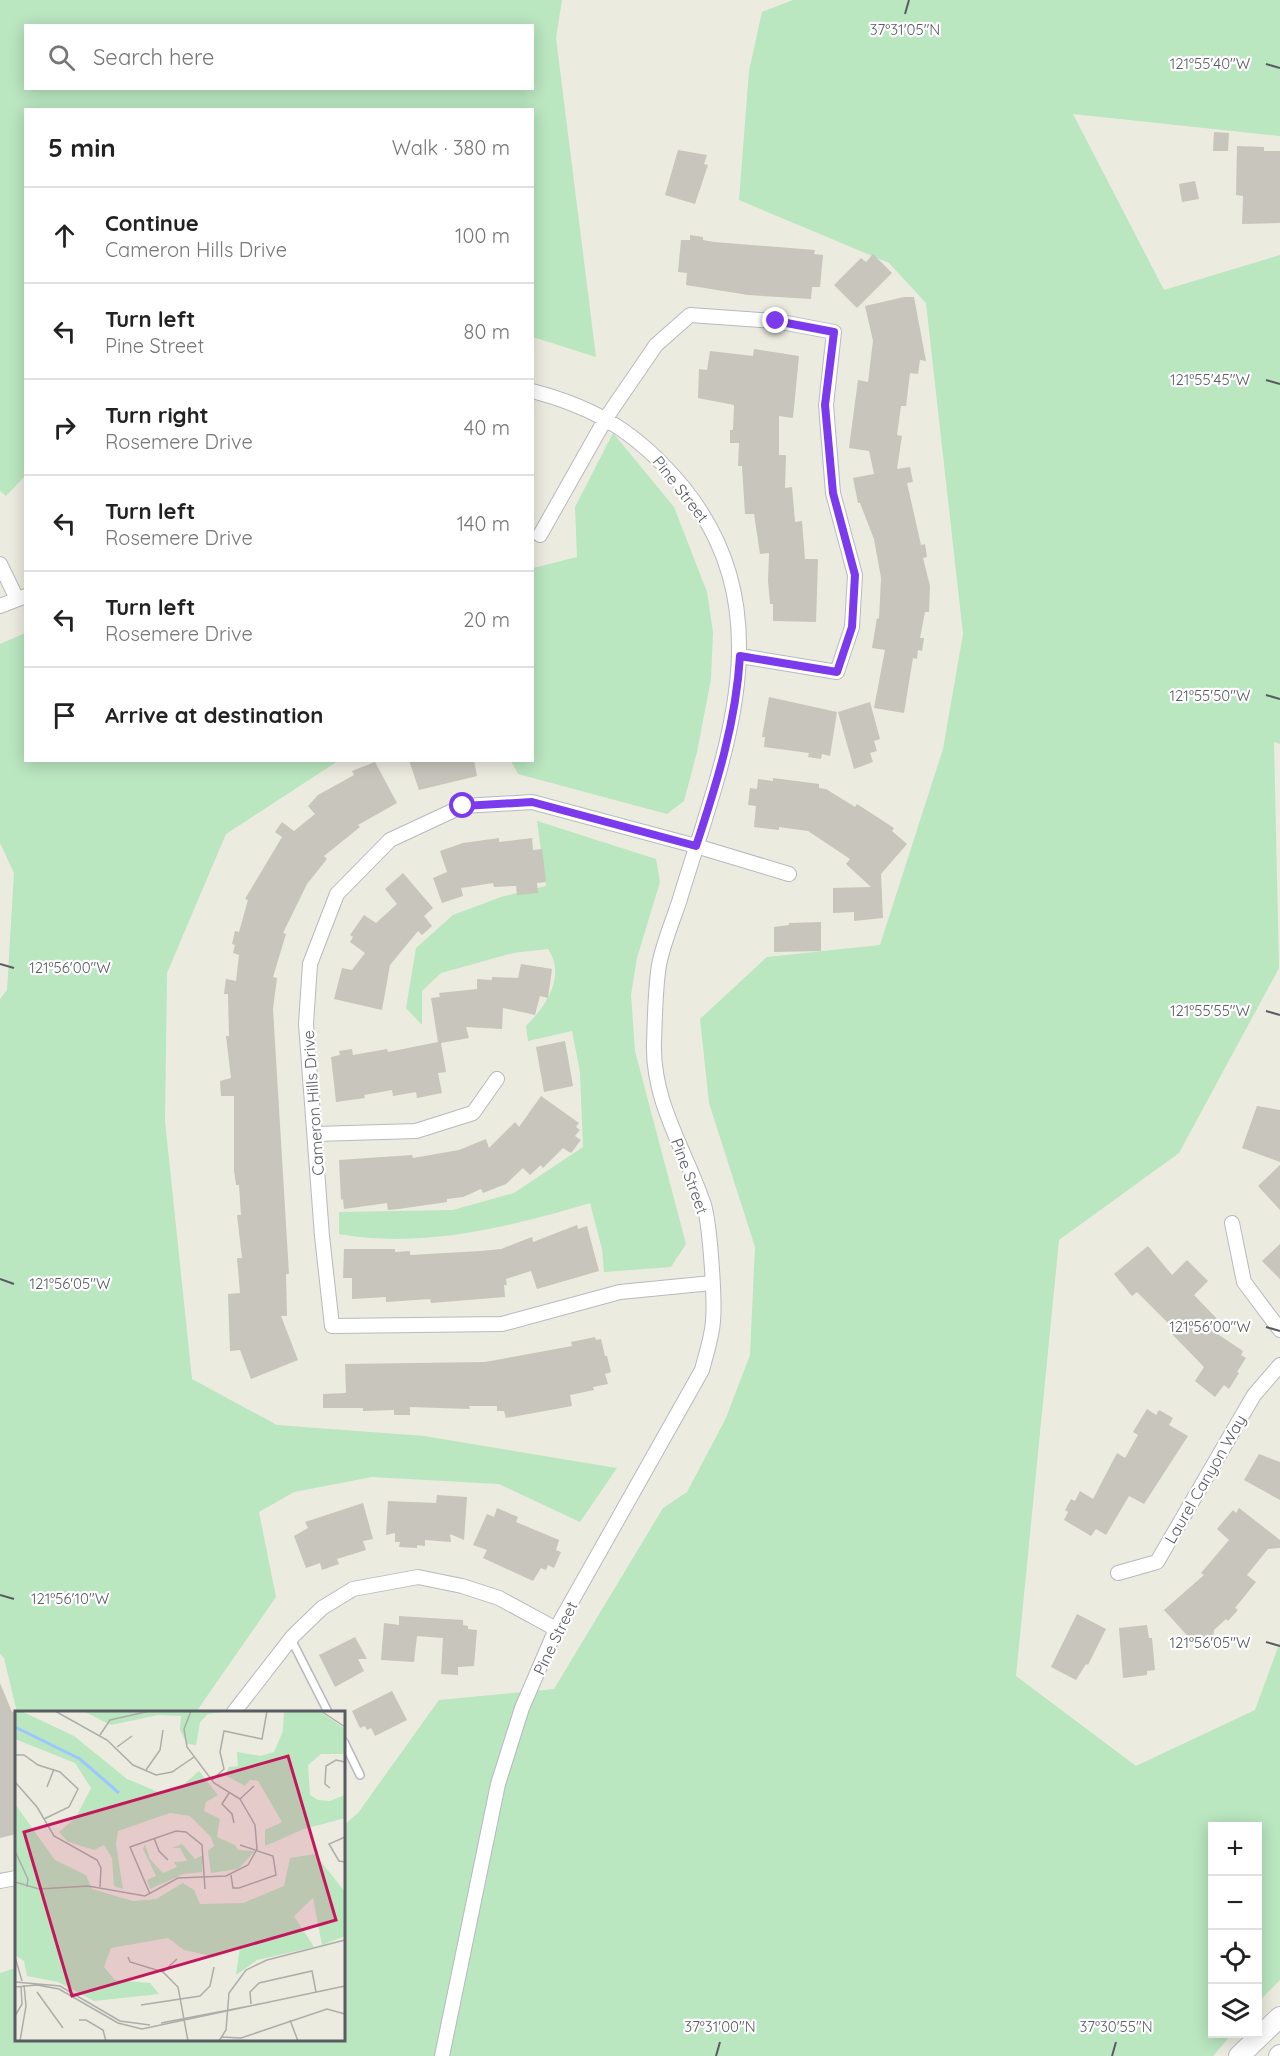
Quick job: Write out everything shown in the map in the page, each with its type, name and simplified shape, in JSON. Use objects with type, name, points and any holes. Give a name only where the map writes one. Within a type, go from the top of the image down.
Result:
[{"type":"main road","points":[[1244,2055],[1280,2017]]},
{"type":"street","points":[[540,535],[606,418],[657,345],[690,315],[776,321],[834,332],[825,405],[833,493],[855,575],[852,627],[837,672],[740,656]]},
{"type":"street","name":"Pine Street","points":[[442,2056],[498,1784],[522,1708],[556,1629],[702,1370],[713,1322],[705,1208],[664,1111],[654,1046],[659,965],[721,771],[738,695],[740,656],[737,605],[723,552],[705,515],[656,455],[606,418],[534,392]]},
{"type":"street","points":[[0,564],[21,598],[0,606]]},
{"type":"street","name":"Cameron Hills Drive","points":[[712,1283],[620,1292],[502,1324],[332,1326],[322,1236],[306,1024],[310,964],[337,894],[390,840],[463,806],[532,802],[696,846],[789,874]]},
{"type":"street","points":[[316,1134],[416,1131],[472,1113],[497,1079]]},
{"type":"street","points":[[1232,1223],[1244,1282],[1280,1330]]},
{"type":"street","name":"Laurel Canyon Way","points":[[1118,1573],[1157,1562],[1254,1395],[1280,1365]]},
{"type":"street","points":[[236,1711],[291,1639],[322,1608],[353,1589],[418,1577],[462,1586],[499,1598],[556,1629]]},
{"type":"street","points":[[0,1881],[15,1878]]},
{"type":"lane","points":[[291,1639],[327,1711]]},
{"type":"lane","points":[[345,1744],[360,1775]]},
{"type":"green space","points":[[0,0],[562,0],[556,38],[596,357],[534,337],[534,108],[24,108],[24,477],[6,496],[0,491]]},
{"type":"green space","points":[[793,0],[1280,0],[1280,136],[1073,114],[1164,290],[1280,255],[1280,744],[1274,742],[1279,968],[1179,1153],[1059,1240],[1016,1676],[1136,1766],[1255,1710],[1280,1642],[1280,1980],[1262,1998],[1262,1822],[1208,1822],[1208,2038],[1229,2038],[1213,2056],[0,2056],[0,1973],[15,1968],[15,2041],[345,2041],[345,1824],[358,1813],[439,1700],[554,1689],[663,1508],[687,1492],[726,1418],[750,1355],[755,1247],[709,1103],[700,1019],[767,957],[880,945],[943,749],[963,634],[926,303],[889,263],[739,200],[749,71],[762,12]]},
{"type":"green space","points":[[613,433],[674,507],[707,592],[713,632],[711,679],[697,752],[684,801],[667,814],[518,774],[512,762],[534,762],[534,568],[577,557],[575,507]]},
{"type":"green space","points":[[24,633],[24,762],[336,762],[226,834],[167,973],[165,1121],[192,1379],[277,1425],[424,1436],[617,1468],[580,1522],[499,1484],[372,1477],[294,1492],[259,1512],[276,1597],[197,1711],[17,1711],[4,1658],[0,1654],[0,999],[7,990],[14,873],[0,843],[0,644]]},
{"type":"green space","points":[[537,821],[656,859],[660,882],[637,958],[631,995],[635,1051],[686,1244],[671,1267],[604,1272],[602,1249],[590,1203],[497,1227],[434,1237],[371,1238],[339,1234],[339,1212],[453,1210],[514,1193],[583,1147],[580,1072],[572,1031],[528,1041],[526,1026],[541,1009],[552,990],[555,969],[548,949],[513,953],[441,973],[422,991],[422,1025],[406,1008],[416,948],[453,915],[501,897],[546,886]]},
{"type":"building","points":[[1214,132],[1229,133],[1228,151],[1213,151]]},
{"type":"building","points":[[1237,146],[1264,147],[1264,151],[1280,151],[1280,223],[1242,224],[1243,196],[1236,195]]},
{"type":"building","points":[[678,150],[707,155],[704,164],[708,165],[695,204],[665,195]]},
{"type":"building","points":[[1195,181],[1199,199],[1182,202],[1179,184]]},
{"type":"building","points":[[690,235],[714,242],[815,250],[814,254],[823,255],[820,287],[812,287],[811,299],[748,295],[686,285],[687,273],[678,272],[681,240],[690,240]]},
{"type":"building","points":[[873,254],[892,273],[857,308],[834,285],[861,258],[866,262]]},
{"type":"building","points":[[904,297],[914,297],[926,361],[920,360],[918,374],[910,373],[906,406],[901,406],[897,435],[902,436],[897,469],[910,467],[913,482],[907,483],[921,545],[925,544],[927,557],[923,558],[930,586],[929,612],[925,612],[920,638],[924,638],[922,651],[918,650],[917,659],[913,658],[904,713],[874,708],[885,650],[872,648],[877,618],[879,619],[881,578],[874,539],[860,503],[858,503],[853,478],[874,474],[869,451],[849,448],[858,380],[868,382],[873,341],[865,306]]},
{"type":"building","points":[[754,349],[799,356],[793,418],[779,416],[779,455],[786,455],[785,488],[792,487],[795,522],[802,521],[805,559],[818,559],[816,622],[773,621],[773,604],[770,604],[768,581],[769,553],[760,554],[754,514],[745,514],[742,466],[738,466],[739,443],[730,443],[734,405],[698,398],[699,369],[707,370],[710,351],[753,356]]},
{"type":"building","points":[[769,697],[837,712],[830,756],[822,754],[821,759],[808,757],[809,753],[764,747],[765,737],[762,737]]},
{"type":"building","points":[[870,702],[880,739],[874,741],[877,751],[870,753],[873,762],[854,769],[838,712]]},
{"type":"building","points":[[375,762],[397,803],[358,825],[360,827],[324,856],[327,859],[307,884],[283,933],[286,934],[273,977],[277,978],[273,1009],[289,1274],[286,1274],[287,1316],[281,1316],[298,1360],[251,1379],[240,1350],[230,1351],[228,1294],[240,1293],[237,1258],[242,1258],[237,1215],[241,1215],[239,1185],[236,1185],[234,1171],[234,1096],[221,1096],[220,1081],[231,1078],[226,1036],[229,1036],[228,994],[224,994],[226,979],[236,981],[239,955],[233,953],[235,945],[232,944],[235,931],[239,932],[248,900],[245,899],[282,837],[275,832],[282,822],[294,831],[315,814],[308,806],[318,795],[354,775],[352,771]]},
{"type":"building","points":[[410,762],[474,762],[477,776],[419,790]]},
{"type":"building","points":[[773,778],[819,784],[819,788],[826,789],[855,807],[857,804],[894,828],[892,831],[907,844],[881,874],[883,918],[854,921],[854,912],[833,913],[833,888],[871,887],[846,864],[850,859],[808,831],[779,827],[779,830],[754,827],[756,806],[748,805],[750,788],[757,789],[758,779],[773,781]]},
{"type":"building","points":[[499,838],[499,842],[532,838],[533,850],[542,849],[546,882],[537,883],[538,893],[517,895],[516,886],[494,887],[493,883],[461,888],[463,896],[442,903],[433,878],[447,872],[440,851],[463,843]]},
{"type":"building","points":[[403,873],[433,908],[424,916],[432,926],[422,935],[418,931],[390,965],[382,1010],[334,999],[342,968],[352,970],[365,953],[350,942],[353,937],[350,935],[364,915],[376,923],[397,904],[385,889]]},
{"type":"building","points":[[821,922],[821,951],[774,952],[774,927],[789,925],[789,923]]},
{"type":"building","points":[[521,964],[552,969],[548,998],[540,996],[535,1015],[503,1008],[502,1029],[466,1027],[469,1038],[441,1043],[446,1072],[438,1073],[442,1093],[417,1098],[416,1092],[393,1096],[392,1090],[364,1095],[365,1098],[336,1102],[331,1057],[340,1055],[339,1051],[352,1049],[353,1055],[387,1049],[388,1052],[438,1042],[431,998],[440,997],[439,993],[477,989],[477,979],[518,978]]},
{"type":"building","points":[[565,1041],[573,1086],[544,1092],[536,1047]]},
{"type":"building","points":[[541,1096],[579,1123],[576,1127],[580,1130],[575,1136],[581,1140],[571,1153],[563,1148],[543,1168],[541,1165],[530,1175],[523,1168],[506,1184],[483,1193],[481,1189],[463,1197],[447,1199],[447,1202],[388,1210],[387,1203],[344,1209],[343,1199],[341,1200],[339,1160],[412,1155],[413,1158],[459,1150],[486,1139],[489,1148],[515,1122],[519,1127]]},
{"type":"building","points":[[1257,1106],[1280,1110],[1280,1162],[1242,1148]]},
{"type":"building","points":[[1280,1165],[1280,1210],[1258,1186]]},
{"type":"building","points":[[577,1225],[578,1229],[587,1226],[599,1271],[537,1289],[531,1271],[506,1279],[505,1297],[431,1303],[430,1299],[386,1302],[386,1297],[352,1299],[352,1278],[343,1278],[344,1249],[395,1249],[395,1252],[410,1251],[410,1255],[501,1249],[532,1237],[533,1242]]},
{"type":"building","points":[[1280,1244],[1280,1279],[1262,1261]]},
{"type":"building","points":[[1148,1246],[1172,1275],[1187,1260],[1208,1281],[1194,1295],[1221,1323],[1213,1331],[1243,1351],[1241,1355],[1246,1358],[1237,1372],[1239,1373],[1229,1389],[1224,1385],[1215,1397],[1195,1381],[1204,1367],[1170,1332],[1174,1329],[1137,1292],[1132,1296],[1114,1274]]},
{"type":"building","points":[[595,1337],[596,1340],[601,1339],[605,1356],[607,1356],[611,1372],[605,1374],[608,1384],[593,1387],[594,1390],[570,1395],[572,1406],[506,1418],[504,1411],[497,1411],[497,1406],[469,1406],[470,1409],[410,1407],[410,1415],[394,1415],[394,1410],[363,1411],[363,1408],[323,1408],[323,1394],[346,1393],[345,1364],[485,1362],[572,1346],[571,1342]]},
{"type":"building","points":[[1147,1409],[1156,1415],[1159,1410],[1173,1418],[1169,1425],[1188,1436],[1144,1504],[1129,1496],[1106,1535],[1096,1529],[1091,1536],[1064,1520],[1068,1512],[1065,1510],[1071,1499],[1075,1501],[1080,1491],[1093,1499],[1117,1453],[1125,1458],[1138,1435],[1133,1432]]},
{"type":"building","points":[[1259,1454],[1280,1462],[1280,1500],[1244,1480]]},
{"type":"building","points":[[437,1495],[467,1497],[464,1540],[450,1534],[451,1542],[425,1540],[425,1546],[399,1547],[400,1542],[395,1542],[395,1533],[386,1535],[388,1501],[436,1503]]},
{"type":"building","points":[[363,1503],[373,1539],[363,1541],[366,1550],[337,1559],[339,1564],[322,1570],[320,1563],[306,1568],[294,1536],[308,1528],[305,1522]]},
{"type":"building","points":[[497,1508],[518,1517],[516,1522],[559,1540],[556,1550],[561,1552],[554,1568],[548,1565],[546,1570],[541,1568],[533,1581],[483,1558],[487,1550],[473,1545],[487,1514],[494,1517]]},
{"type":"building","points":[[1239,1508],[1280,1540],[1280,1548],[1268,1549],[1247,1575],[1256,1582],[1235,1608],[1238,1610],[1228,1621],[1226,1619],[1214,1630],[1213,1641],[1207,1640],[1207,1644],[1194,1643],[1164,1610],[1204,1575],[1201,1573],[1229,1540],[1217,1529],[1233,1510],[1236,1513]]},
{"type":"building","points":[[1077,1614],[1106,1629],[1088,1665],[1086,1664],[1076,1680],[1051,1667]]},
{"type":"building","points":[[399,1616],[463,1620],[463,1625],[468,1626],[468,1629],[477,1630],[474,1666],[458,1667],[458,1675],[441,1674],[443,1638],[417,1636],[414,1662],[381,1660],[384,1623],[399,1625]]},
{"type":"building","points":[[1147,1625],[1149,1638],[1152,1638],[1155,1670],[1147,1671],[1147,1675],[1123,1678],[1119,1628]]},
{"type":"building","points":[[355,1637],[367,1659],[358,1659],[364,1671],[335,1687],[319,1655]]},
{"type":"building","points":[[0,1683],[12,1712],[15,1711],[15,1834],[0,1838]]},
{"type":"building","points":[[392,1691],[407,1720],[375,1736],[371,1728],[367,1730],[365,1726],[360,1728],[352,1711]]},
{"type":"route","points":[[463,806],[532,802],[696,846],[721,771],[738,695],[740,656],[837,672],[852,627],[855,575],[833,493],[825,405],[834,332],[776,321]]}]
